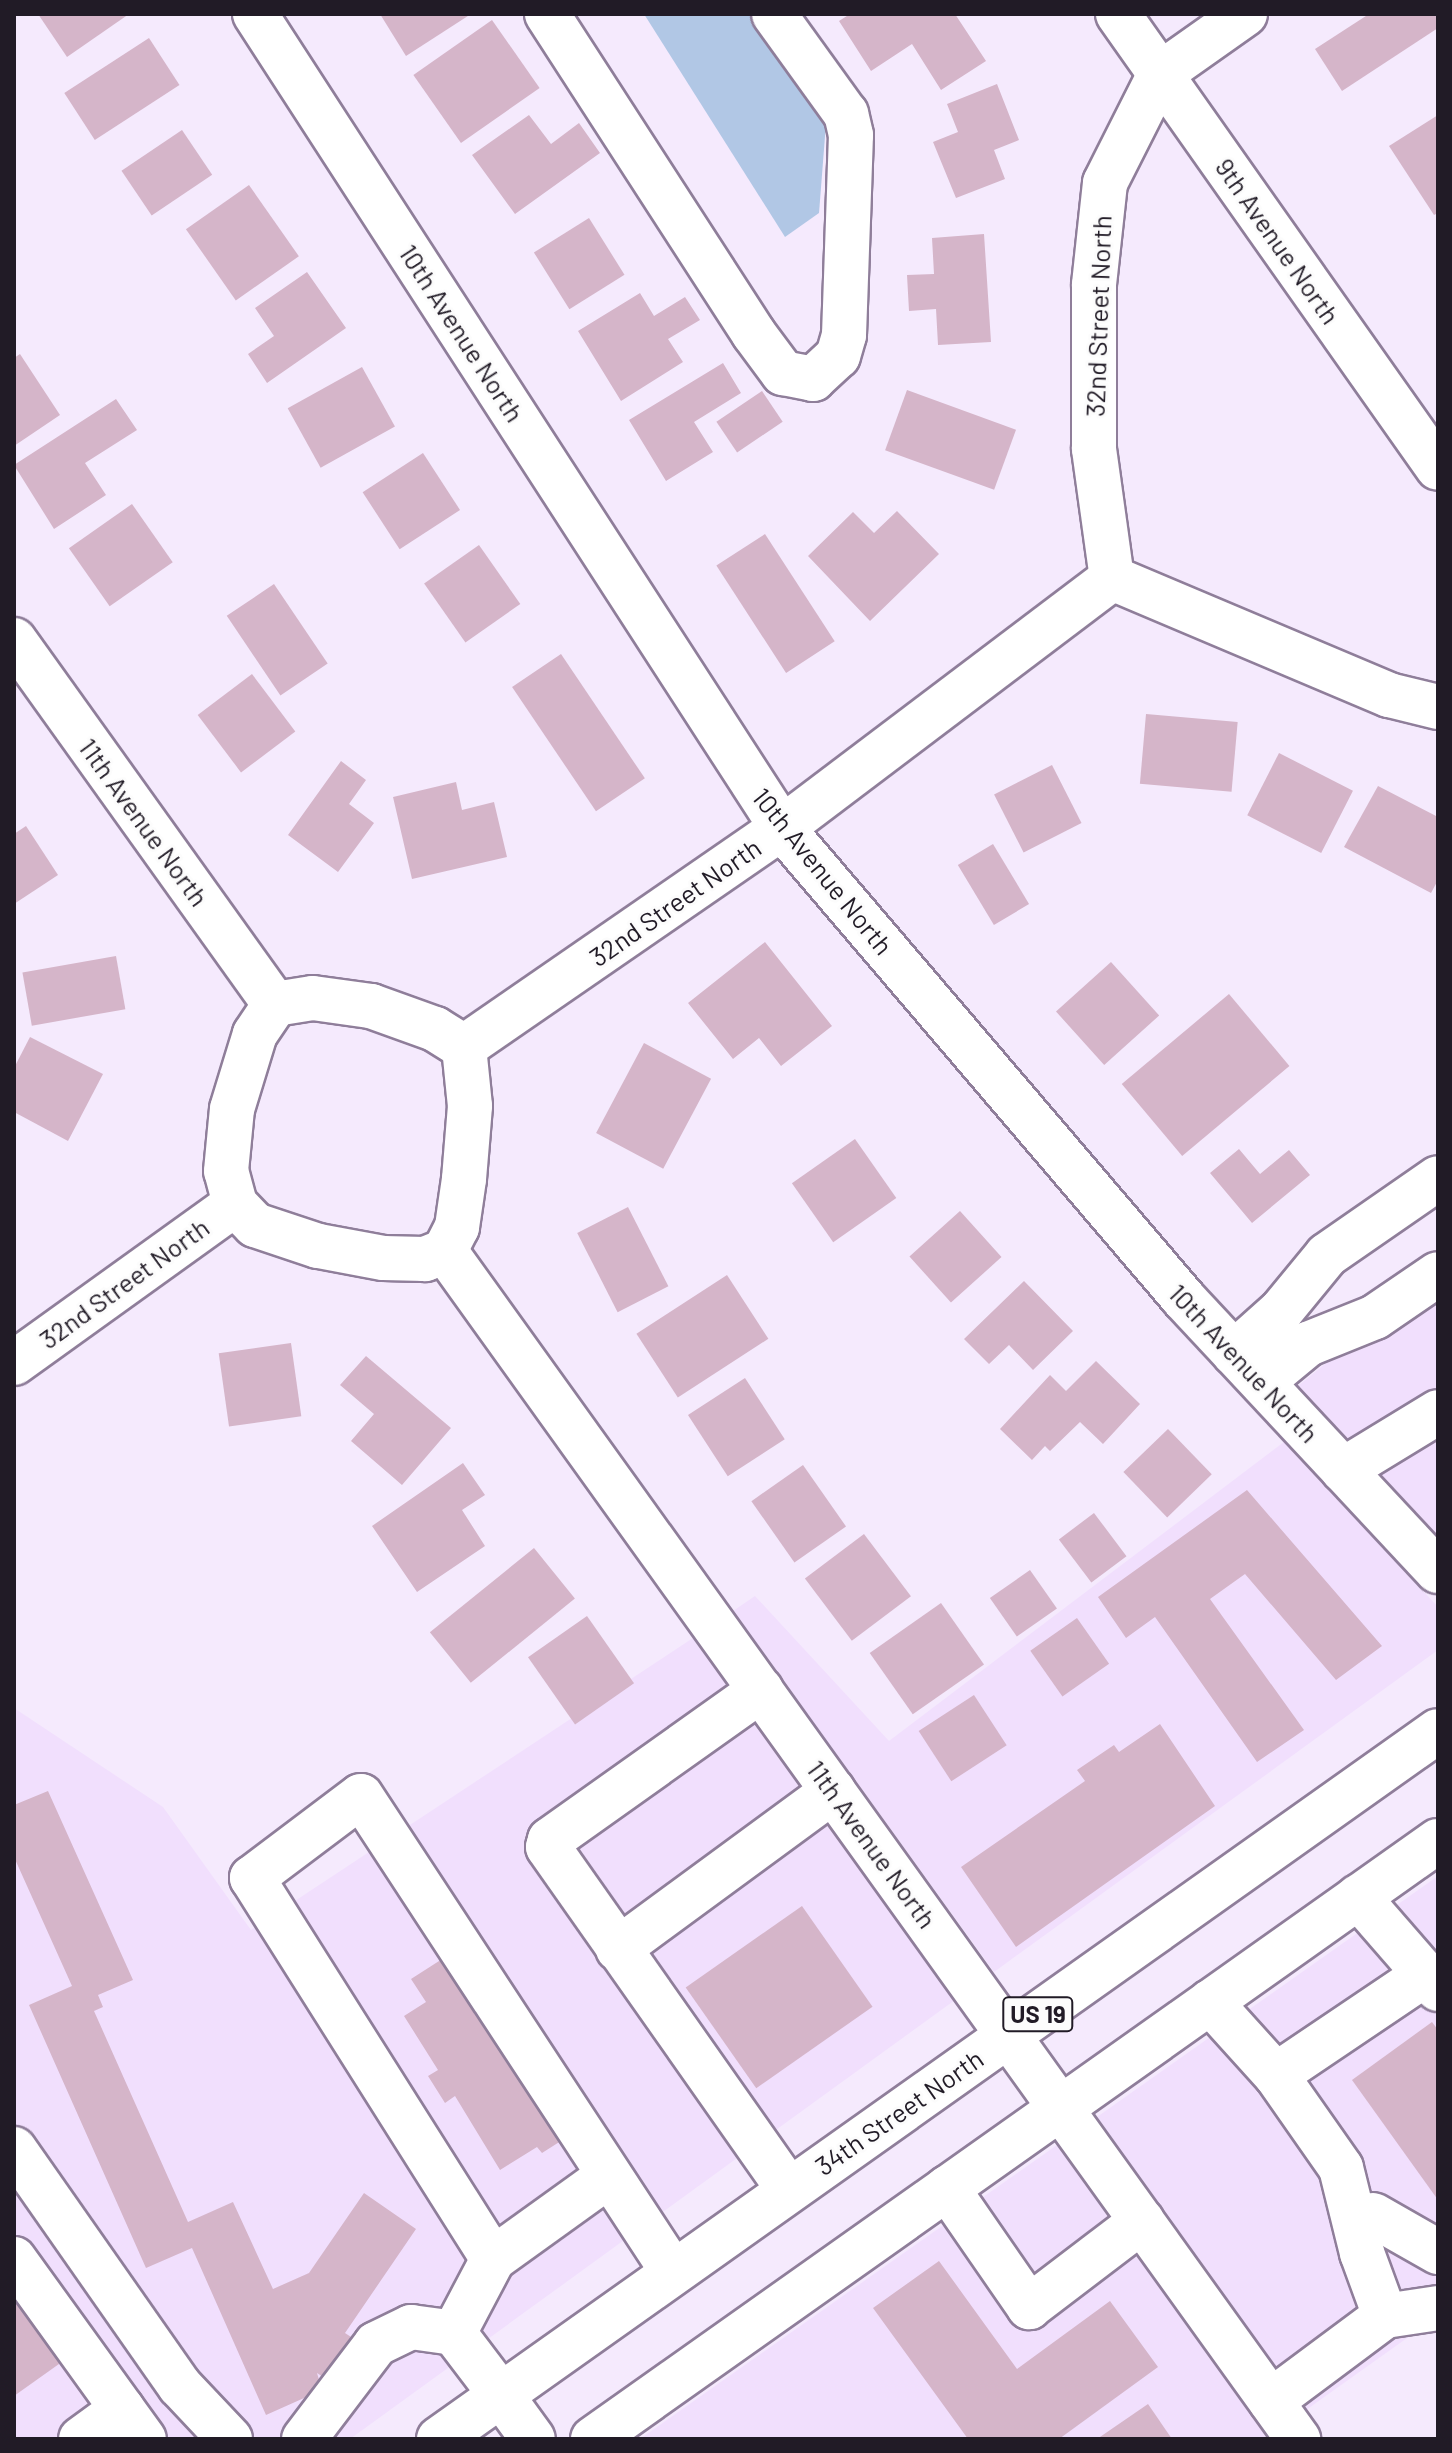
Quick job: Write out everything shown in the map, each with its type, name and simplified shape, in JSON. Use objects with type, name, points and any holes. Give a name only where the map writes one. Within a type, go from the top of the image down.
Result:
[{"type":"main road","name":"10th Avenue North","points":[[255,14],[782,828],[1248,1368],[1438,1571]]},
{"type":"main road","points":[[547,14],[754,334],[783,373],[813,379],[838,356],[844,335],[851,135],[846,114],[774,14]]},
{"type":"main road","name":"9th Avenue North","points":[[1118,14],[1438,468]]},
{"type":"main road","name":"32nd Street North","points":[[464,1047],[782,828],[1112,578],[1094,449],[1095,270],[1105,183],[1160,74],[1245,14]]},
{"type":"main road","points":[[1112,578],[1389,695],[1438,707]]},
{"type":"main road","name":"11th Avenue North","points":[[14,640],[275,1004]]},
{"type":"main road","points":[[275,1004],[313,998],[371,1006],[435,1029],[464,1047],[470,1106],[464,1179],[457,1227],[445,1251]]},
{"type":"main road","name":"32nd Street North","points":[[275,1004],[255,1034],[232,1109],[226,1171],[235,1204],[255,1225],[318,1246],[383,1258],[425,1259],[445,1251]]},
{"type":"main road","points":[[1248,1368],[1281,1311],[1327,1255],[1438,1178]]},
{"type":"main road","name":"32nd Street North","points":[[14,1363],[235,1204]]},
{"type":"main road","name":"11th Avenue North","points":[[445,1251],[1298,2439]]},
{"type":"main road","points":[[1248,1368],[1375,1317],[1438,1274]]},
{"type":"main road","points":[[1343,1470],[1438,1412]]},
{"type":"main road","points":[[761,1690],[550,1840],[552,1857],[789,2190]]},
{"type":"main road","name":"34th Street North","points":[[439,2439],[1438,1731]]},
{"type":"main road","points":[[618,1949],[833,1791]]},
{"type":"main road","points":[[493,2259],[252,1878],[361,1796],[607,2177],[673,2272]]},
{"type":"main road","points":[[593,2439],[1438,1841]]},
{"type":"main road","points":[[1358,1897],[1430,1981],[1438,2024]]},
{"type":"main road","points":[[1276,2075],[1430,1981]]},
{"type":"main road","points":[[1210,2002],[1276,2075],[1373,2215],[1379,2252],[1390,2267],[1417,2288],[1438,2291]]},
{"type":"main road","points":[[14,2149],[180,2386],[230,2439]]},
{"type":"main road","points":[[1341,2168],[1362,2253],[1385,2316]]},
{"type":"main road","points":[[454,2333],[493,2259],[607,2177]]},
{"type":"main road","points":[[947,2188],[1029,2307],[1142,2221]]},
{"type":"main road","points":[[1373,2215],[1438,2252]]},
{"type":"main road","points":[[14,2259],[133,2424],[81,2439]]},
{"type":"main road","points":[[1271,2401],[1385,2316],[1438,2308]]},
{"type":"main road","points":[[304,2439],[376,2344],[411,2327],[454,2333],[533,2439]]},
{"type":"shaded area","points":[[1438,1271],[1438,1536],[1298,1386]]},
{"type":"shaded area","points":[[1284,1442],[1438,1607],[1438,1650],[994,1972],[733,1611],[755,1596],[889,1741]]},
{"type":"shaded area","points":[[693,1638],[955,2000],[350,2439],[14,2439],[14,1708],[163,1807],[251,1930]]},
{"type":"shaded area","points":[[1438,1876],[1438,2316],[1306,2410],[1097,2117]]},
{"type":"shaded area","points":[[1057,2145],[1268,2439],[640,2439]]},
{"type":"water","points":[[644,14],[780,14],[829,85],[819,213],[785,237]]},
{"type":"building","points":[[38,14],[129,14],[67,57]]},
{"type":"building","points":[[380,14],[471,14],[406,56]]},
{"type":"building","points":[[850,14],[955,14],[986,61],[941,90],[912,44],[871,71],[839,21]]},
{"type":"building","points":[[1369,14],[1438,14],[1438,28],[1342,91],[1315,49]]},
{"type":"building","points":[[492,20],[540,88],[461,143],[413,75]]},
{"type":"building","points":[[149,38],[179,85],[95,140],[64,93]]},
{"type":"building","points":[[997,84],[1019,140],[994,150],[1005,179],[956,198],[933,142],[958,132],[947,104]]},
{"type":"building","points":[[529,115],[551,144],[579,123],[600,153],[515,214],[472,155]]},
{"type":"building","points":[[1438,115],[1438,213],[1434,215],[1389,146]]},
{"type":"building","points":[[182,130],[212,175],[152,216],[121,171]]},
{"type":"building","points":[[249,185],[299,256],[236,300],[186,229]]},
{"type":"building","points":[[589,218],[625,275],[569,309],[534,252]]},
{"type":"building","points":[[984,234],[991,342],[938,345],[936,309],[909,311],[907,275],[934,274],[932,238]]},
{"type":"building","points":[[307,272],[346,328],[267,383],[248,354],[274,336],[255,308]]},
{"type":"building","points":[[640,293],[654,316],[685,297],[700,320],[668,339],[683,362],[621,401],[578,331]]},
{"type":"building","points":[[20,354],[60,415],[14,446],[14,358]]},
{"type":"building","points":[[723,363],[741,393],[694,422],[713,452],[666,481],[629,420]]},
{"type":"building","points":[[362,367],[395,426],[321,468],[288,408]]},
{"type":"building","points":[[907,390],[1016,430],[994,490],[885,450]]},
{"type":"building","points":[[762,391],[783,422],[737,452],[716,422]]},
{"type":"building","points":[[116,399],[137,430],[85,463],[106,495],[54,529],[14,465]]},
{"type":"building","points":[[423,453],[460,510],[400,549],[363,492]]},
{"type":"building","points":[[132,504],[173,562],[110,606],[69,548]]},
{"type":"building","points":[[897,511],[939,554],[870,621],[808,556],[853,512],[874,533]]},
{"type":"building","points":[[765,534],[835,641],[786,673],[716,566]]},
{"type":"building","points":[[479,545],[520,604],[465,642],[424,583]]},
{"type":"building","points":[[274,584],[328,664],[280,695],[227,616]]},
{"type":"building","points":[[561,654],[645,778],[596,811],[512,687]]},
{"type":"building","points":[[252,674],[295,732],[241,772],[198,715]]},
{"type":"building","points":[[1146,714],[1238,722],[1232,792],[1140,784]]},
{"type":"building","points":[[1279,753],[1353,791],[1321,853],[1247,815]]},
{"type":"building","points":[[341,761],[366,780],[349,804],[374,823],[338,872],[288,835]]},
{"type":"building","points":[[1052,765],[1082,823],[1024,852],[994,795]]},
{"type":"building","points":[[456,782],[462,810],[494,802],[507,857],[412,879],[393,797]]},
{"type":"building","points":[[1378,786],[1438,817],[1438,880],[1431,893],[1344,847]]},
{"type":"building","points":[[26,826],[58,875],[14,904],[14,834]]},
{"type":"building","points":[[993,844],[1029,904],[994,925],[958,865]]},
{"type":"building","points":[[765,942],[832,1026],[781,1066],[759,1038],[733,1059],[688,1003]]},
{"type":"building","points":[[116,956],[125,1009],[32,1026],[22,972]]},
{"type":"building","points":[[1111,962],[1159,1016],[1104,1065],[1056,1012]]},
{"type":"building","points":[[1229,994],[1289,1066],[1182,1156],[1122,1084]]},
{"type":"building","points":[[30,1037],[103,1074],[68,1141],[14,1112],[14,1068]]},
{"type":"building","points":[[644,1043],[711,1079],[663,1169],[596,1133]]},
{"type":"building","points":[[855,1139],[896,1198],[833,1242],[792,1183]]},
{"type":"building","points":[[1239,1149],[1260,1174],[1289,1150],[1310,1175],[1252,1223],[1210,1173]]},
{"type":"building","points":[[628,1207],[668,1286],[618,1312],[577,1233]]},
{"type":"building","points":[[960,1211],[1001,1257],[951,1303],[909,1257]]},
{"type":"building","points":[[727,1275],[768,1339],[678,1398],[636,1334]]},
{"type":"building","points":[[1024,1281],[1073,1331],[1033,1370],[1009,1345],[989,1364],[964,1339]]},
{"type":"building","points":[[291,1343],[301,1416],[229,1426],[219,1353]]},
{"type":"building","points":[[366,1356],[451,1428],[402,1485],[351,1441],[374,1414],[340,1385]]},
{"type":"building","points":[[1096,1361],[1140,1404],[1103,1444],[1080,1422],[1050,1451],[1045,1446],[1032,1460],[1000,1429],[1050,1375],[1066,1391]]},
{"type":"building","points":[[745,1378],[785,1439],[728,1476],[688,1415]]},
{"type":"building","points":[[1168,1429],[1212,1474],[1167,1517],[1123,1472]]},
{"type":"building","points":[[463,1463],[485,1495],[462,1510],[485,1546],[417,1592],[372,1526]]},
{"type":"building","points":[[803,1465],[846,1526],[794,1563],[751,1501]]},
{"type":"building","points":[[1247,1490],[1382,1646],[1336,1680],[1245,1574],[1210,1599],[1304,1730],[1257,1762],[1155,1617],[1126,1638],[1098,1597]]},
{"type":"building","points":[[1094,1513],[1126,1556],[1091,1583],[1059,1539]]},
{"type":"building","points":[[864,1534],[911,1596],[852,1641],[805,1579]]},
{"type":"building","points":[[534,1548],[575,1599],[471,1683],[430,1632]]},
{"type":"building","points":[[1030,1570],[1057,1609],[1017,1637],[990,1598]]},
{"type":"building","points":[[941,1603],[984,1664],[913,1714],[870,1653]]},
{"type":"building","points":[[587,1616],[634,1683],[575,1724],[528,1657]]},
{"type":"building","points":[[1077,1618],[1109,1664],[1062,1697],[1030,1651]]},
{"type":"building","points":[[974,1695],[1007,1745],[951,1781],[919,1731]]},
{"type":"building","points":[[1160,1724],[1215,1806],[1016,1947],[961,1867],[1085,1781],[1077,1770],[1114,1745],[1119,1752]]},
{"type":"building","points":[[48,1791],[133,1980],[98,1995],[103,2007],[94,2011],[188,2222],[233,2202],[273,2289],[309,2273],[364,2193],[416,2229],[345,2333],[386,2360],[359,2401],[317,2373],[322,2390],[266,2415],[192,2248],[146,2268],[29,2005],[72,1986],[14,1857],[14,1805]]},
{"type":"building","points":[[802,1906],[873,2007],[756,2088],[686,1987]]},
{"type":"building","points":[[450,1954],[564,2139],[542,2153],[537,2147],[500,2170],[455,2096],[445,2103],[428,2076],[438,2070],[404,2016],[426,2002],[411,1979]]},
{"type":"building","points":[[1432,2022],[1438,2030],[1438,2200],[1352,2080]]},
{"type":"building","points":[[939,2261],[1017,2369],[1110,2301],[1158,2367],[1059,2439],[968,2439],[873,2308]]},
{"type":"building","points":[[14,2287],[66,2359],[14,2396]]},
{"type":"building","points":[[1148,2404],[1172,2439],[1097,2439]]}]
